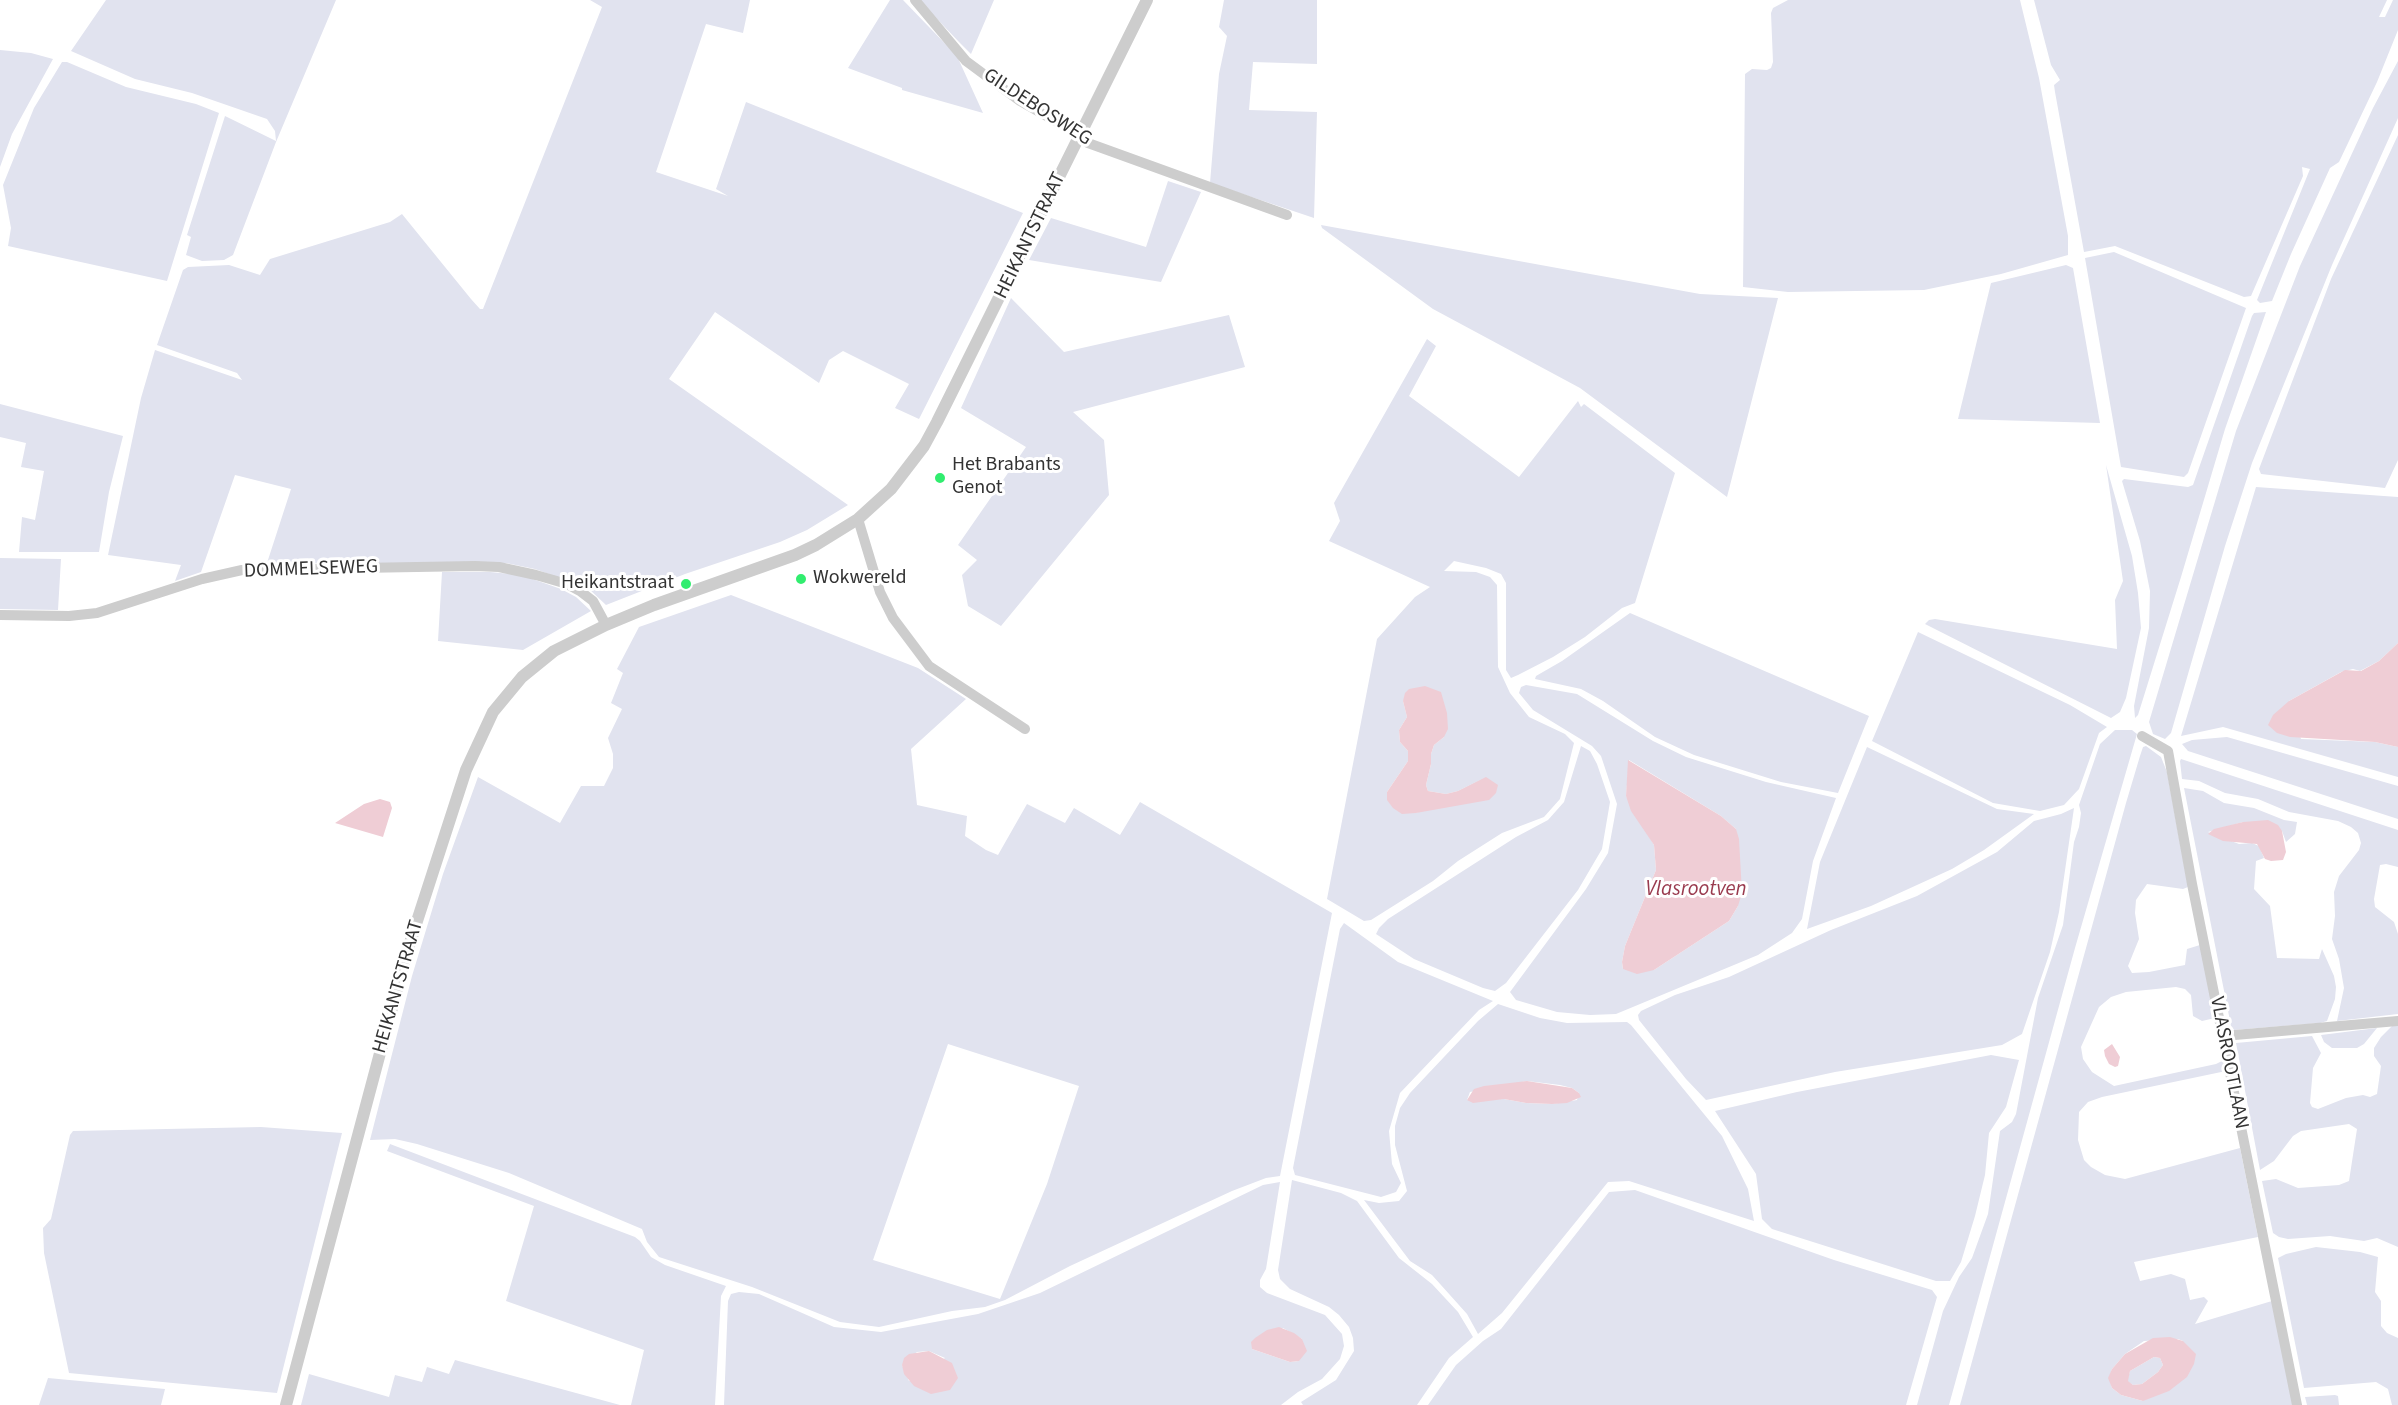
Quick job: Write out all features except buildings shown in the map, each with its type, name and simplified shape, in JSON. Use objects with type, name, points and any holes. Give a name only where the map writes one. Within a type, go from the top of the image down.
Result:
[{"type":"street","name":"GILDEBOSWEG","points":[[915,0],[966,61],[1020,101],[1071,130],[1079,138],[1287,215]]},
{"type":"street","name":"HEIKANTSTRAAT","points":[[287,1400],[407,952],[466,770],[493,712],[522,677],[554,651],[606,625],[726,578],[795,555],[858,519],[891,489],[924,446],[1040,206],[1079,138],[1147,0]]},
{"type":"street","points":[[858,519],[884,601],[893,618],[930,666],[1025,729]]},
{"type":"street","name":"DOMMELSEWEG","points":[[0,615],[69,616],[98,613],[202,579],[242,570],[475,566],[499,567],[567,584],[593,601],[606,625]]},
{"type":"street","name":"VLASROOTLAAN","points":[[2142,736],[2168,751],[2175,796],[2297,1405]]},
{"type":"street","points":[[2223,1036],[2398,1021]]},
{"type":"shaded area","points":[[106,0],[336,0],[276,142],[233,255],[224,260],[202,261],[186,255],[191,237],[187,235],[225,116],[276,141],[275,131],[267,119],[192,93],[135,79],[71,51]]},
{"type":"shaded area","points":[[590,0],[750,0],[743,33],[706,24],[656,172],[728,196],[716,189],[746,102],[1023,213],[919,419],[895,408],[909,384],[843,351],[829,360],[819,383],[715,312],[669,379],[848,505],[807,530],[780,542],[685,574],[606,605],[588,588],[535,569],[506,563],[267,563],[291,489],[235,475],[201,572],[175,581],[181,565],[108,555],[141,398],[155,350],[242,380],[237,373],[157,345],[183,270],[188,267],[229,265],[260,275],[270,259],[390,222],[402,214],[471,299],[480,309],[483,309],[602,7]]},
{"type":"shaded area","points":[[890,0],[903,0],[957,56],[983,113],[902,90],[902,88],[848,68]]},
{"type":"shaded area","points":[[919,0],[994,0],[971,54]]},
{"type":"shaded area","points":[[1224,0],[1317,0],[1317,64],[1253,62],[1249,110],[1317,112],[1314,218],[1210,183],[1219,74],[1227,36],[1219,27]]},
{"type":"shaded area","points":[[1788,0],[2020,0],[2039,78],[2068,236],[2068,255],[2001,274],[1924,290],[1788,292],[1743,287],[1745,74],[1752,69],[1771,68],[1773,62],[1771,13],[1773,8]]},
{"type":"shaded area","points":[[2034,0],[2387,0],[2379,17],[2385,17],[2393,0],[2398,0],[2398,30],[2377,82],[2339,162],[2330,168],[2272,301],[2260,303],[2257,300],[2310,169],[2302,167],[2303,176],[2251,296],[2244,297],[2115,246],[2084,252],[2054,85],[2060,80],[2051,65]]},
{"type":"shaded area","points":[[0,50],[31,53],[53,59],[12,134],[0,167]]},
{"type":"shaded area","points":[[2398,61],[2398,118],[2332,265],[2252,463],[2225,546],[2171,733],[2165,739],[2153,734],[2149,722],[2236,431],[2300,266],[2373,108]]},
{"type":"shaded area","points":[[62,62],[67,62],[126,87],[196,104],[219,113],[167,281],[8,246],[11,228],[3,185],[34,108]]},
{"type":"shaded area","points":[[2398,135],[2398,460],[2385,488],[2261,474],[2259,469],[2331,279]]},
{"type":"shaded area","points":[[1168,181],[1201,192],[1161,282],[1029,260],[1051,218],[1146,247]]},
{"type":"shaded area","points":[[1321,225],[1700,294],[1778,298],[1727,497],[1580,388],[1433,309],[1322,228]]},
{"type":"shaded area","points":[[2114,252],[2246,308],[2188,473],[2184,477],[2121,467],[2085,258]]},
{"type":"shaded area","points":[[2066,265],[2073,268],[2100,423],[1958,419],[1991,283]]},
{"type":"shaded area","points":[[1011,298],[1064,352],[1229,315],[1245,367],[1073,412],[1104,440],[1109,495],[1001,626],[968,606],[962,575],[977,560],[958,545],[1026,447],[961,408]]},
{"type":"shaded area","points":[[2266,312],[2225,429],[2181,577],[2138,715],[2135,718],[2134,706],[2149,628],[2150,591],[2140,541],[2122,481],[2124,479],[2188,487],[2193,485],[2252,316],[2254,313]]},
{"type":"shaded area","points":[[1427,339],[1436,346],[1409,396],[1519,477],[1578,401],[1581,407],[1584,404],[1675,473],[1635,603],[1622,608],[1585,637],[1553,657],[1511,678],[1506,670],[1506,583],[1501,574],[1454,561],[1444,571],[1476,572],[1490,577],[1497,585],[1498,667],[1510,693],[1529,717],[1565,734],[1574,743],[1560,799],[1544,817],[1502,833],[1458,861],[1433,881],[1371,920],[1364,921],[1327,899],[1377,639],[1415,597],[1430,587],[1329,541],[1340,521],[1334,503]],"holes":[[[1420,687],[1444,737],[1434,745],[1431,754],[1426,785],[1428,791],[1446,794],[1458,791],[1486,777],[1416,813],[1387,792],[1408,761],[1408,751],[1400,742],[1399,730],[1407,717],[1403,701]]]},
{"type":"shaded area","points":[[0,404],[123,436],[109,492],[99,552],[19,552],[22,517],[35,520],[44,471],[21,467],[26,443],[0,437]]},
{"type":"shaded area","points":[[2106,465],[2132,556],[2141,628],[2126,698],[2120,712],[2111,718],[1925,624],[1935,619],[2117,649],[2115,600],[2123,581]]},
{"type":"shaded area","points":[[2256,487],[2398,497],[2398,643],[2379,661],[2360,671],[2353,669],[2341,672],[2289,701],[2301,739],[2375,742],[2398,747],[2398,777],[2223,727],[2181,736]]},
{"type":"shaded area","points":[[0,558],[61,559],[58,610],[0,609]]},
{"type":"shaded area","points":[[442,572],[490,572],[521,575],[561,589],[576,597],[591,611],[523,650],[438,641]]},
{"type":"shaded area","points":[[731,595],[918,668],[966,699],[911,749],[917,805],[967,816],[965,836],[998,855],[1027,804],[1065,823],[1074,808],[1120,835],[1140,802],[1332,913],[1280,1176],[1266,1178],[1232,1191],[1070,1266],[1005,1300],[985,1307],[952,1311],[879,1327],[840,1322],[752,1287],[659,1257],[647,1242],[642,1229],[509,1173],[417,1144],[395,1139],[370,1140],[412,976],[443,874],[478,777],[560,823],[581,786],[604,786],[613,768],[613,754],[608,738],[622,709],[611,703],[623,673],[617,669],[639,627]],"holes":[[[948,1044],[1079,1086],[1047,1184],[1000,1299],[873,1260]]]},
{"type":"shaded area","points":[[1630,613],[1869,716],[1838,793],[1781,782],[1694,755],[1655,737],[1603,701],[1581,689],[1535,679],[1536,676],[1562,661]]},
{"type":"shaded area","points":[[1918,632],[2070,705],[2107,727],[2099,733],[2079,789],[2064,805],[2040,811],[1993,803],[1872,741]]},
{"type":"shaded area","points":[[1526,685],[1577,694],[1653,741],[1686,757],[1766,782],[1836,798],[1813,861],[1802,919],[1792,933],[1758,955],[1616,1014],[1590,1015],[1557,1012],[1516,1000],[1510,992],[1586,889],[1608,853],[1617,804],[1601,756],[1592,746],[1533,710],[1519,693],[1521,687]],"holes":[[[1629,760],[1721,816],[1736,829],[1738,906],[1729,921],[1654,970],[1623,969],[1625,946],[1656,870],[1654,845],[1626,796]]]},
{"type":"shaded area","points":[[2115,730],[2132,730],[2137,734],[2075,948],[1949,1405],[1917,1405],[1943,1311],[1959,1277],[1972,1258],[1988,1214],[2000,1131],[2012,1122],[2016,1114],[2038,998],[2063,925],[2074,842],[2081,813],[2079,805],[2100,744]]},
{"type":"shaded area","points":[[2227,737],[2398,786],[2398,819],[2188,751],[2182,744],[2192,740]]},
{"type":"shaded area","points":[[1581,746],[1590,751],[1597,764],[1610,802],[1602,849],[1578,890],[1506,983],[1495,991],[1483,988],[1414,959],[1376,934],[1388,919],[1516,837],[1548,820],[1564,802]]},
{"type":"shaded area","points":[[2146,746],[2161,757],[2167,772],[2188,887],[2183,889],[2147,884],[2136,900],[2135,913],[2139,939],[2128,966],[2132,973],[2185,965],[2187,949],[2200,945],[2215,1018],[2202,1021],[2193,1016],[2191,995],[2185,989],[2176,987],[2126,992],[2111,997],[2099,1007],[2081,1047],[2083,1059],[2092,1072],[2114,1086],[2216,1064],[2224,1060],[2226,1071],[2102,1097],[2088,1102],[2079,1112],[2078,1140],[2084,1160],[2091,1167],[2105,1175],[2125,1179],[2240,1148],[2258,1237],[2134,1262],[2140,1281],[2171,1274],[2185,1279],[2190,1300],[2204,1297],[2208,1301],[2195,1324],[2272,1301],[2293,1405],[1960,1405],[2126,803],[2143,747]],"holes":[[[2178,1339],[2183,1341],[2143,1401],[2121,1395],[2112,1388],[2109,1378],[2112,1369],[2125,1354],[2144,1341]]]},
{"type":"shaded area","points":[[1867,747],[1997,809],[2034,814],[1984,850],[1952,869],[1871,906],[1807,929],[1820,862]]},
{"type":"shaded area","points":[[2181,759],[2398,830],[2398,867],[2380,865],[2374,899],[2375,907],[2394,922],[2398,934],[2398,1014],[2337,1021],[2344,988],[2339,959],[2332,939],[2335,916],[2334,892],[2339,876],[2359,850],[2361,843],[2358,833],[2338,821],[2289,812],[2258,799],[2225,793],[2199,781],[2182,779]]},
{"type":"shaded area","points":[[2184,788],[2203,791],[2224,803],[2254,808],[2284,820],[2297,822],[2295,834],[2286,842],[2282,831],[2243,822],[2208,832],[2239,844],[2252,843],[2259,846],[2264,858],[2256,861],[2254,889],[2270,906],[2277,958],[2319,959],[2322,949],[2334,976],[2336,987],[2335,999],[2327,1021],[2234,1030],[2231,1026]]},
{"type":"shaded area","points":[[2074,808],[2059,912],[2050,952],[2022,1034],[2002,1045],[1835,1072],[1706,1100],[1686,1079],[1639,1020],[1638,1015],[1641,1011],[1675,995],[1729,977],[1831,930],[1917,896],[1997,852],[2034,821]]},
{"type":"shaded area","points":[[1344,923],[1398,962],[1493,1001],[1479,1010],[1400,1093],[1389,1131],[1392,1164],[1401,1183],[1396,1192],[1381,1197],[1295,1175],[1293,1168],[1340,929]]},
{"type":"shaded area","points":[[1498,1004],[1540,1018],[1567,1023],[1627,1022],[1722,1136],[1748,1189],[1754,1221],[1629,1181],[1608,1182],[1502,1313],[1478,1334],[1467,1314],[1432,1275],[1410,1261],[1364,1200],[1379,1203],[1399,1201],[1407,1191],[1395,1145],[1395,1126],[1400,1108],[1410,1093],[1478,1021]],"holes":[[[1527,1081],[1572,1088],[1579,1093],[1577,1100],[1552,1104],[1504,1099],[1467,1100],[1470,1092]]]},
{"type":"shaded area","points":[[2392,1026],[2398,1026],[2398,1247],[2377,1238],[2364,1241],[2330,1236],[2288,1239],[2279,1237],[2273,1233],[2262,1181],[2276,1179],[2298,1188],[2339,1185],[2349,1181],[2357,1129],[2349,1124],[2301,1131],[2293,1136],[2274,1161],[2260,1170],[2236,1043],[2312,1036],[2321,1053],[2313,1068],[2310,1103],[2312,1107],[2318,1109],[2346,1098],[2363,1095],[2370,1097],[2377,1094],[2381,1066],[2374,1056],[2374,1048]]},
{"type":"shaded area","points":[[2377,1028],[2364,1044],[2357,1048],[2332,1048],[2324,1042],[2321,1035]]},
{"type":"shaded area","points":[[1991,1055],[2019,1060],[2006,1107],[1989,1133],[1985,1175],[1975,1216],[1961,1262],[1950,1281],[1936,1281],[1772,1229],[1762,1219],[1756,1174],[1715,1111],[1797,1092]]},
{"type":"shaded area","points":[[261,1127],[342,1133],[277,1393],[69,1373],[44,1253],[43,1228],[51,1219],[70,1135],[73,1131]]},
{"type":"shaded area","points":[[390,1144],[635,1237],[651,1257],[665,1265],[726,1286],[721,1296],[715,1405],[631,1405],[644,1350],[506,1301],[534,1206],[387,1151]]},
{"type":"shaded area","points":[[1292,1180],[1341,1193],[1357,1201],[1399,1258],[1432,1284],[1458,1312],[1473,1337],[1449,1358],[1417,1405],[1303,1405],[1301,1402],[1336,1380],[1354,1351],[1349,1327],[1339,1315],[1329,1307],[1290,1289],[1280,1279],[1278,1270]]},
{"type":"shaded area","points":[[1280,1182],[1266,1269],[1260,1280],[1260,1287],[1267,1293],[1325,1315],[1342,1334],[1344,1346],[1340,1359],[1322,1379],[1298,1392],[1281,1405],[724,1405],[728,1301],[731,1294],[739,1292],[759,1294],[834,1327],[881,1332],[978,1314],[1040,1293],[1263,1185]],"holes":[[[1283,1328],[1302,1339],[1299,1361],[1290,1362],[1252,1349]],[[929,1351],[945,1358],[909,1381],[902,1365],[917,1352]]]},
{"type":"shaded area","points":[[1635,1190],[1834,1260],[1932,1290],[1937,1297],[1906,1405],[1428,1405],[1456,1365],[1483,1341],[1501,1329],[1609,1192]]},
{"type":"shaded area","points":[[2316,1247],[2360,1252],[2378,1257],[2375,1292],[2381,1301],[2381,1326],[2387,1333],[2398,1338],[2398,1405],[2392,1405],[2388,1389],[2376,1382],[2304,1388],[2278,1258]]},
{"type":"shaded area","points":[[2154,1357],[2160,1358],[2163,1365],[2158,1372],[2142,1384],[2133,1385],[2127,1381],[2130,1371]]},
{"type":"shaded area","points":[[455,1360],[620,1405],[301,1405],[309,1374],[389,1397],[395,1375],[422,1382],[427,1367],[449,1374]]},
{"type":"shaded area","points":[[48,1378],[165,1389],[161,1405],[39,1405]]},
{"type":"shaded area","points":[[2338,1396],[2339,1405],[2307,1405],[2305,1397]]},
{"type":"water","points":[[2398,643],[2398,747],[2375,742],[2290,737],[2277,733],[2268,725],[2273,715],[2289,701],[2345,670],[2361,671],[2379,661]]},
{"type":"water","points":[[1425,686],[1441,692],[1447,713],[1448,729],[1444,737],[1434,745],[1431,754],[1426,785],[1428,791],[1446,794],[1458,791],[1486,777],[1498,785],[1496,793],[1489,800],[1402,814],[1387,800],[1387,792],[1408,761],[1408,751],[1400,742],[1399,730],[1407,717],[1403,701],[1405,693],[1409,689]]},
{"type":"water","name":"Vlasrootven","points":[[1628,760],[1721,816],[1736,829],[1739,839],[1742,893],[1738,906],[1729,921],[1654,970],[1637,974],[1623,969],[1622,962],[1625,946],[1656,870],[1654,845],[1631,811],[1626,796]]},
{"type":"water","points":[[380,799],[390,802],[392,808],[383,837],[335,823],[364,804]]},
{"type":"water","points":[[2268,820],[2278,825],[2282,831],[2286,852],[2283,860],[2265,859],[2257,844],[2223,841],[2208,834],[2214,829],[2243,822]]},
{"type":"water","points":[[2112,1044],[2120,1057],[2118,1066],[2115,1067],[2109,1064],[2104,1050]]},
{"type":"water","points":[[1527,1081],[1572,1088],[1581,1097],[1567,1103],[1552,1104],[1504,1099],[1473,1103],[1467,1100],[1474,1089]]},
{"type":"water","points":[[1279,1327],[1302,1339],[1307,1351],[1299,1361],[1290,1362],[1252,1349],[1251,1342],[1255,1338],[1267,1330]]},
{"type":"water","points":[[2170,1337],[2183,1341],[2196,1354],[2187,1377],[2169,1391],[2143,1401],[2121,1395],[2112,1388],[2108,1378],[2112,1369],[2125,1354],[2153,1338]],"holes":[[[2154,1357],[2160,1358],[2163,1365],[2158,1372],[2142,1384],[2133,1385],[2128,1381],[2130,1371]]]},
{"type":"water","points":[[929,1351],[952,1363],[958,1378],[950,1390],[931,1394],[914,1386],[904,1374],[902,1365],[904,1358],[909,1354]]},
{"type":"place","name":"Het Brabants Genot","points":[[940,478]]},
{"type":"place","name":"Wokwereld","points":[[801,579]]},
{"type":"place","name":"Heikantstraat","points":[[686,584]]}]
